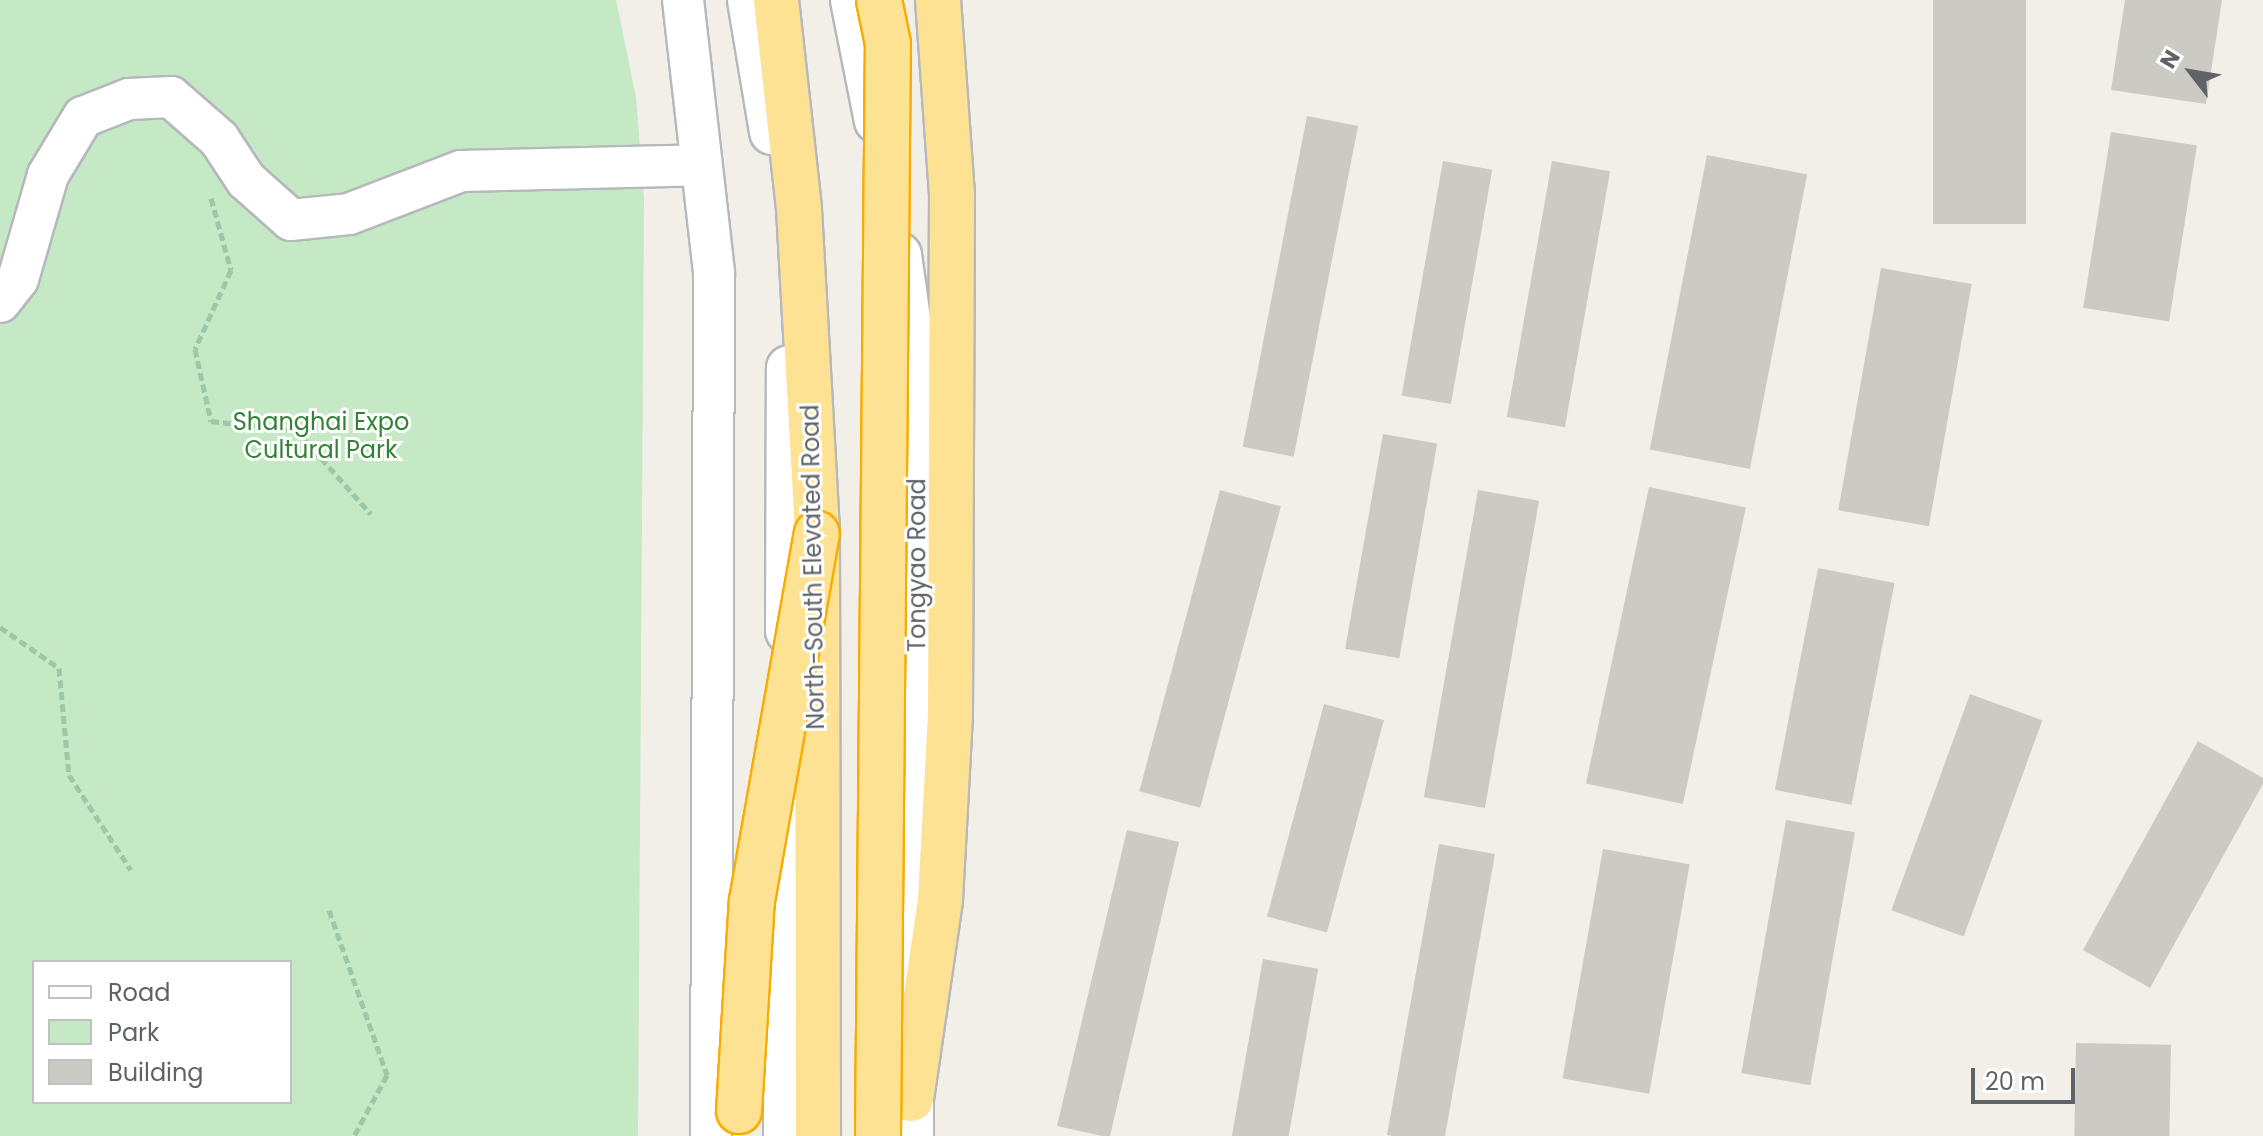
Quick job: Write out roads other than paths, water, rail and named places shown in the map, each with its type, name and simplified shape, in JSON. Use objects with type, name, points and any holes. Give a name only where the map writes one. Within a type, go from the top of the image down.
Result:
[{"type":"highway","name":"North-South Elevated Road","points":[[776,0],[799,209],[817,534],[818,1136]]},
{"type":"highway","points":[[878,1136],[888,44],[879,0]]},
{"type":"highway","points":[[911,1118],[940,900],[950,714],[952,195],[938,0]]},
{"type":"highway","points":[[739,1136],[752,901],[817,534]]},
{"type":"street","points":[[683,0],[714,289],[711,1136]]},
{"type":"street","points":[[750,0],[772,135],[789,334],[786,1136]]},
{"type":"street","name":"Tongyao Road","points":[[853,0],[890,191],[912,347],[919,548],[911,1118]]},
{"type":"street","points":[[0,302],[18,279],[48,175],[83,117],[129,99],[171,97],[219,139],[246,180],[291,220],[349,214],[461,171],[701,165]]},
{"type":"park label","name":"Shanghai Expo Cultural Park","points":[[321,436]]}]
